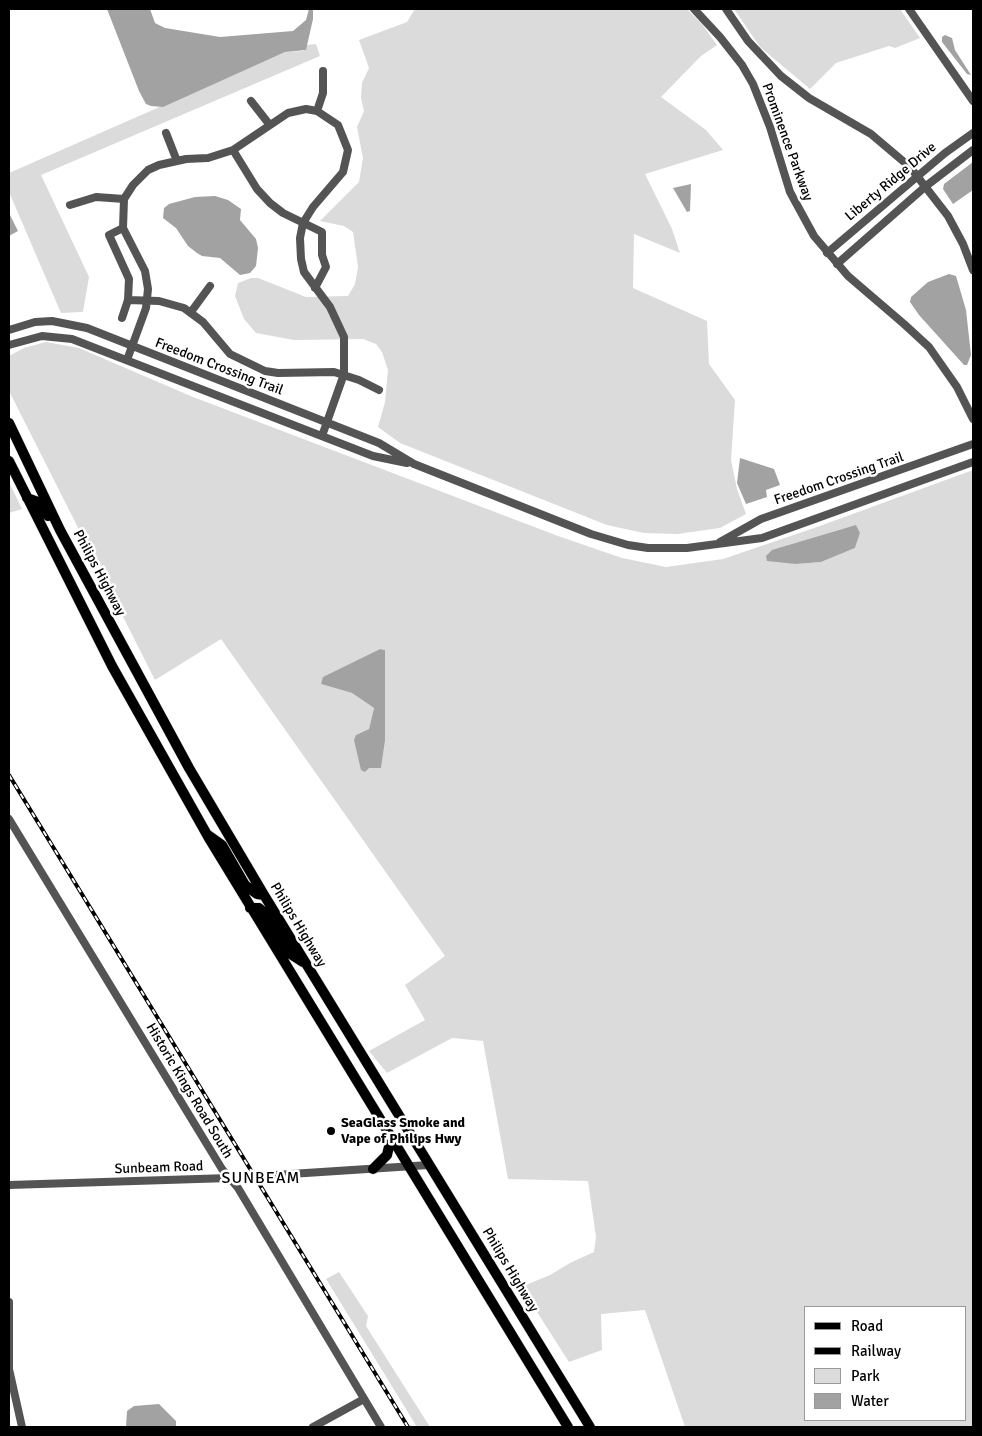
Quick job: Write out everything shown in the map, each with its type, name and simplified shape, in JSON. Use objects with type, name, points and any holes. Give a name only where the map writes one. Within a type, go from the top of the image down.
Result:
[{"type":"main road","name":"Philips Highway","points":[[9,423],[60,530],[157,710],[264,895],[590,1427]]},
{"type":"main road","points":[[9,461],[60,568],[140,719],[206,834],[568,1427]]},
{"type":"main road","points":[[27,498],[38,502],[50,521],[60,530]]},
{"type":"main road","points":[[140,719],[157,710]]},
{"type":"main road","points":[[206,834],[222,845],[245,885],[258,894],[264,895]]},
{"type":"main road","points":[[250,908],[259,908],[265,913],[289,953],[306,964]]},
{"type":"main road","points":[[373,1169],[388,1155],[391,1138]]},
{"type":"street","name":"Prominence Parkway","points":[[694,9],[720,37],[742,65],[753,84],[770,127],[790,192],[814,236],[855,284],[929,347],[957,387],[973,419]]},
{"type":"street","name":"Prominence Parkway","points":[[726,9],[748,41],[781,76],[808,97],[871,134],[900,157],[926,186],[951,222],[973,270]]},
{"type":"street","points":[[909,9],[973,101]]},
{"type":"street","points":[[317,111],[323,93],[324,71]]},
{"type":"street","points":[[251,101],[269,124]]},
{"type":"street","points":[[128,360],[147,301],[148,289],[145,271],[123,228],[124,199],[133,185],[148,170],[177,161],[208,158],[233,150],[269,124],[297,110],[317,111],[338,125],[345,139],[348,156],[339,179],[313,207],[303,223],[300,238],[300,260],[304,272],[330,307],[344,337],[344,374],[322,436]]},
{"type":"street","points":[[166,133],[177,161]]},
{"type":"street","name":"Liberty Ridge Drive","points":[[827,253],[917,176],[973,133]]},
{"type":"street","points":[[233,150],[260,193],[283,213],[322,232],[321,248],[326,267],[315,288]]},
{"type":"street","name":"Liberty Ridge Drive","points":[[837,264],[926,186],[973,150]]},
{"type":"street","points":[[70,205],[96,197],[124,199]]},
{"type":"street","points":[[122,318],[128,300],[129,279],[109,234],[123,228]]},
{"type":"street","points":[[191,312],[210,286]]},
{"type":"street","points":[[128,300],[171,304],[191,312],[213,332],[223,348],[239,360],[278,373],[320,371],[344,374],[379,390]]},
{"type":"street","points":[[40,322],[42,336]]},
{"type":"street","name":"Freedom Crossing Trail","points":[[9,330],[40,322],[77,325],[379,443],[414,464],[591,534],[619,543],[648,548],[687,548],[762,538],[973,462]]},
{"type":"street","name":"Freedom Crossing Trail","points":[[9,346],[42,336],[72,339],[373,456],[414,464]]},
{"type":"street","name":"Freedom Crossing Trail","points":[[716,544],[761,519],[973,444]]},
{"type":"street","name":"Historic Kings Road South","points":[[9,819],[222,1169],[238,1188],[381,1427]]},
{"type":"street","name":"Sunbeam Road","points":[[9,1185],[230,1178],[429,1165]]},
{"type":"street","points":[[9,1302],[9,1369],[22,1427]]},
{"type":"street","points":[[313,1427],[364,1399]]},
{"type":"green space","points":[[415,9],[687,9],[702,24],[717,45],[701,56],[661,97],[706,130],[723,150],[645,174],[672,229],[680,253],[634,234],[633,288],[707,321],[709,364],[735,400],[731,460],[737,489],[746,514],[720,528],[677,534],[644,533],[607,525],[400,443],[378,427],[385,402],[388,370],[382,352],[376,344],[363,339],[294,340],[256,333],[244,319],[235,296],[238,283],[251,278],[258,278],[306,297],[348,296],[355,284],[358,267],[353,232],[344,226],[320,221],[359,182],[363,158],[357,127],[364,111],[361,98],[362,83],[369,68],[359,40],[407,22]]},
{"type":"green space","points":[[734,9],[900,9],[920,38],[895,48],[889,46],[836,63],[810,89],[760,47]]},
{"type":"green space","points":[[316,44],[320,56],[41,175],[89,277],[83,312],[61,313],[9,192],[9,173],[285,52],[304,51],[307,45]]},
{"type":"green space","points":[[46,342],[79,348],[193,397],[558,536],[622,558],[666,567],[723,559],[973,470],[973,1427],[685,1427],[645,1310],[601,1314],[602,1350],[569,1362],[521,1287],[550,1275],[594,1252],[596,1237],[588,1181],[508,1179],[483,1041],[452,1038],[387,1073],[369,1051],[425,1020],[405,985],[445,956],[221,639],[155,680],[9,391],[9,356],[24,348]],"holes":[[[856,525],[860,533],[855,548],[821,562],[796,564]],[[380,649],[385,650],[385,741],[381,768],[369,768],[356,735],[369,729],[374,708],[352,693],[321,684],[324,677]]]},
{"type":"green space","points":[[9,482],[22,509],[9,513]]},
{"type":"green space","points":[[339,1272],[368,1316],[366,1326],[430,1427],[417,1427],[326,1279]]},
{"type":"water","points":[[107,9],[150,9],[155,23],[165,28],[220,37],[293,31],[306,20],[309,9],[313,9],[313,19],[306,50],[285,52],[163,107],[146,104],[139,91]]},
{"type":"water","points":[[945,35],[952,38],[955,50],[971,75],[967,74],[942,42],[942,37]]},
{"type":"water","points":[[973,162],[973,190],[953,204],[943,189],[944,184]]},
{"type":"water","points":[[691,184],[690,211],[687,212],[673,188]]},
{"type":"water","points":[[215,196],[228,200],[241,209],[240,220],[256,239],[258,248],[256,266],[250,273],[240,275],[220,258],[202,256],[197,253],[188,246],[176,228],[163,218],[164,208],[169,204],[195,197]]},
{"type":"water","points":[[9,213],[18,231],[9,236]]},
{"type":"water","points":[[949,274],[956,276],[966,310],[971,355],[967,365],[964,365],[919,315],[910,302],[911,297],[928,282]]},
{"type":"water","points":[[740,458],[774,469],[780,485],[766,490],[767,497],[746,504],[737,483]]},
{"type":"water","points":[[856,525],[860,533],[855,548],[821,562],[796,564],[767,561],[766,556],[772,550]]},
{"type":"water","points":[[380,649],[385,650],[385,741],[381,768],[369,768],[365,772],[361,770],[354,740],[356,735],[369,729],[374,708],[352,693],[321,684],[323,677]]},
{"type":"water","points":[[159,1404],[176,1421],[176,1427],[126,1427],[127,1411],[134,1406]]},
{"type":"railway","points":[[9,775],[408,1427]]},
{"type":"place","name":"SeaGlass Smoke and Vape of Philips Hwy","points":[[331,1131]]},
{"type":"district","name":"SUNBEAM","points":[[261,1179]]}]
